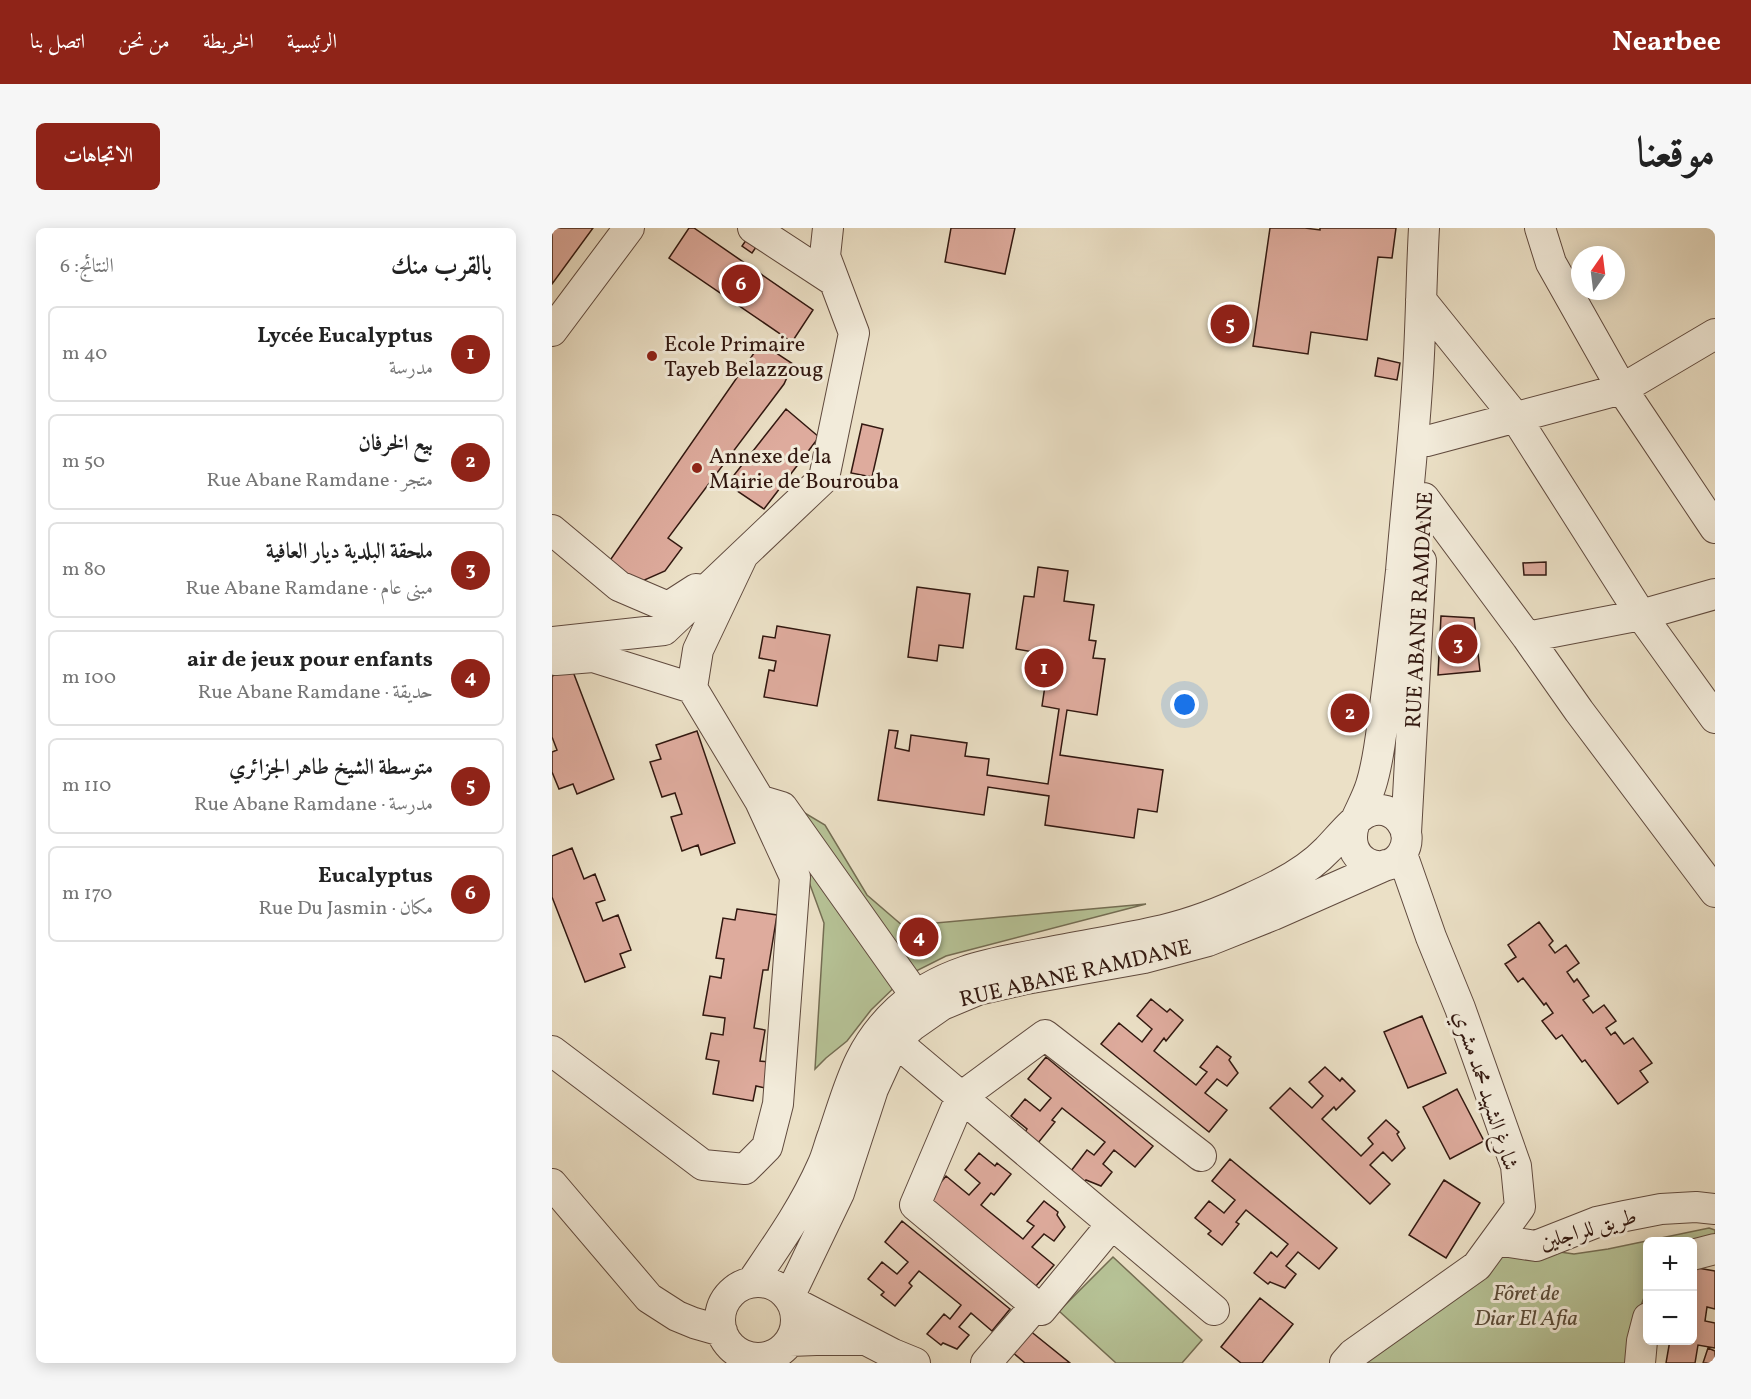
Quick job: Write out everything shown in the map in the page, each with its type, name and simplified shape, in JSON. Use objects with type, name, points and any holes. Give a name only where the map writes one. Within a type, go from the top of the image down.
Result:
[{"type":"street","points":[[552,331],[629,228]]},
{"type":"street","points":[[753,228],[834,281]]},
{"type":"street","points":[[552,642],[664,630],[824,478],[854,333],[825,256],[828,228]]},
{"type":"street","points":[[752,1282],[777,1245],[823,1164],[854,1072],[864,1051],[880,1028],[901,1007],[926,988],[956,973],[1166,929],[1236,905],[1278,886],[1317,861],[1356,821],[1363,814],[1372,811],[1382,810],[1397,816],[1404,824],[1398,851],[1371,865],[1355,853],[1351,844],[1351,834],[1356,821],[1371,786],[1394,645],[1417,387],[1424,228]]},
{"type":"street","points":[[1540,228],[1551,264],[1622,389],[1715,528]]},
{"type":"street","points":[[1421,300],[1516,418],[1641,615],[1715,718]]},
{"type":"street","points":[[1427,441],[1622,389],[1715,334]]},
{"type":"street","name":"RUE ABANE RAMDANE","points":[[790,1299],[839,1193],[873,1089],[895,1041],[912,1026],[942,1005],[978,990],[1144,957],[1208,941],[1273,915],[1398,851],[1427,441],[1417,387]]},
{"type":"street","points":[[1424,498],[1715,892]]},
{"type":"street","points":[[552,530],[620,586],[668,607],[736,561]]},
{"type":"street","points":[[552,1051],[703,1165],[745,1169],[768,1147],[778,1104],[795,877],[760,801],[692,688],[699,650],[736,561]]},
{"type":"street","points":[[1527,637],[1641,615],[1715,594]]},
{"type":"street","points":[[552,661],[593,657],[692,688]]},
{"type":"street","points":[[760,801],[782,807],[916,996]]},
{"type":"street","name":"شارغ الشهيد محمد مشري","points":[[1345,1363],[1353,1354],[1477,1266],[1520,1207],[1516,1166],[1460,1008],[1398,851]]},
{"type":"street","points":[[1112,1224],[1041,1310],[915,1205],[961,1097],[1045,1035],[1201,1156]]},
{"type":"street","points":[[895,1041],[1214,1310]]},
{"type":"street","points":[[552,1184],[649,1298],[722,1346],[761,1360],[778,1352],[790,1341],[795,1328],[796,1314],[790,1299]]},
{"type":"street","name":"طريق للراجلين","points":[[1496,1240],[1536,1246],[1597,1222],[1625,1216],[1661,1209],[1696,1207],[1715,1209]]},
{"type":"street","points":[[1697,1254],[1715,1249]]},
{"type":"street","points":[[722,1346],[720,1315],[726,1299],[737,1288],[752,1282],[763,1282],[782,1290],[790,1299],[890,1355]]},
{"type":"street","points":[[986,1363],[1036,1305]]},
{"type":"street","points":[[1640,1363],[1643,1336]]},
{"type":"street","points":[[790,1341],[816,1340],[890,1355]]},
{"type":"green space","points":[[778,797],[825,825],[867,895],[903,926],[1146,904],[946,956],[906,976],[871,1010],[847,1041],[815,1069],[824,923]]},
{"type":"green space","name":"Fôret de Diar El Afia","points":[[1709,1228],[1715,1230],[1715,1244],[1697,1242],[1697,1237],[1666,1237]]},
{"type":"green space","name":"Fôret de Diar El Afia","points":[[1643,1242],[1643,1300],[1638,1313],[1634,1363],[1356,1363],[1509,1245],[1574,1254]]},
{"type":"green space","points":[[1113,1257],[1202,1340],[1182,1363],[1116,1363],[1059,1311]]},
{"type":"building","points":[[552,228],[593,228],[552,284]]},
{"type":"building","points":[[689,228],[694,228],[813,310],[792,342],[669,258]]},
{"type":"building","points":[[951,228],[1015,228],[1005,274],[945,262]]},
{"type":"building","points":[[1270,228],[1320,230],[1320,228],[1396,228],[1392,258],[1378,257],[1367,340],[1311,332],[1308,354],[1253,346]]},
{"type":"building","points":[[749,236],[759,243],[752,253],[742,246]]},
{"type":"building","name":"Annexe de la Mairie de Bourouba","points":[[761,343],[793,364],[784,384],[668,538],[682,548],[665,571],[631,586],[604,569]]},
{"type":"building","points":[[1378,358],[1400,363],[1397,380],[1375,376]]},
{"type":"building","points":[[786,409],[819,437],[764,509],[727,484]]},
{"type":"building","points":[[862,424],[883,429],[872,477],[851,473]]},
{"type":"building","points":[[1546,562],[1546,575],[1524,575],[1523,563]]},
{"type":"building","points":[[1038,567],[1068,571],[1064,601],[1094,605],[1089,640],[1096,641],[1093,658],[1105,659],[1097,715],[1067,710],[1060,755],[1163,770],[1157,812],[1138,809],[1134,838],[1045,825],[1049,796],[988,787],[984,815],[878,800],[889,730],[898,731],[895,748],[909,751],[911,735],[967,743],[965,756],[989,759],[987,775],[1048,784],[1059,709],[1042,706],[1046,679],[1030,677],[1034,652],[1016,649],[1024,596],[1034,597]]},
{"type":"building","points":[[917,587],[970,594],[963,648],[939,645],[937,661],[908,657]]},
{"type":"building","points":[[1441,616],[1474,618],[1480,671],[1438,675]]},
{"type":"building","points":[[777,626],[830,635],[817,706],[764,697],[769,670],[774,671],[776,661],[759,658],[763,636],[775,638]]},
{"type":"building","points":[[572,669],[614,779],[577,794],[573,784],[559,789],[552,772],[552,752],[557,750],[552,737],[552,676]]},
{"type":"building","points":[[697,731],[735,843],[701,855],[698,845],[682,851],[671,817],[682,814],[675,793],[662,797],[650,762],[661,759],[656,745]]},
{"type":"building","points":[[572,848],[584,879],[595,874],[605,900],[596,903],[603,921],[618,915],[631,950],[620,954],[625,967],[585,982],[552,897],[552,856]]},
{"type":"building","points":[[737,909],[777,915],[768,970],[763,970],[754,1028],[765,1030],[760,1061],[769,1062],[765,1088],[756,1086],[753,1101],[713,1094],[719,1061],[706,1059],[711,1033],[723,1035],[725,1018],[703,1015],[710,976],[721,978],[724,959],[716,958],[723,918],[735,920]]},
{"type":"building","points":[[1539,922],[1553,941],[1549,945],[1555,953],[1566,945],[1579,963],[1567,972],[1574,982],[1577,979],[1589,996],[1583,1000],[1593,1013],[1604,1005],[1616,1021],[1606,1028],[1611,1035],[1615,1032],[1624,1044],[1633,1038],[1652,1063],[1640,1071],[1648,1082],[1618,1104],[1585,1060],[1582,1062],[1562,1035],[1556,1039],[1542,1021],[1553,1013],[1523,978],[1518,982],[1505,964],[1516,957],[1508,945]]},
{"type":"building","points":[[1151,999],[1167,1012],[1170,1009],[1183,1020],[1166,1041],[1164,1038],[1154,1051],[1196,1085],[1207,1072],[1200,1067],[1217,1046],[1231,1057],[1229,1060],[1238,1073],[1227,1086],[1217,1079],[1205,1093],[1227,1110],[1209,1132],[1101,1044],[1119,1023],[1142,1042],[1152,1029],[1137,1016]]},
{"type":"building","points":[[1422,1016],[1446,1073],[1408,1088],[1384,1032]]},
{"type":"building","points":[[1046,1057],[1153,1146],[1135,1167],[1114,1150],[1103,1164],[1112,1172],[1101,1186],[1086,1180],[1084,1182],[1071,1171],[1087,1150],[1094,1155],[1105,1142],[1062,1108],[1052,1120],[1055,1122],[1038,1143],[1025,1132],[1027,1129],[1011,1116],[1025,1099],[1040,1111],[1051,1098],[1028,1079]]},
{"type":"building","points":[[1325,1067],[1340,1081],[1342,1078],[1355,1091],[1336,1110],[1334,1107],[1322,1119],[1361,1156],[1373,1144],[1368,1138],[1386,1120],[1399,1132],[1397,1134],[1405,1148],[1392,1161],[1383,1152],[1370,1165],[1390,1184],[1370,1204],[1270,1108],[1290,1088],[1312,1108],[1323,1096],[1309,1082]]},
{"type":"building","points":[[1457,1089],[1484,1141],[1450,1159],[1423,1107]]},
{"type":"building","points":[[979,1153],[995,1166],[997,1163],[1011,1174],[994,1195],[991,1193],[981,1205],[1023,1239],[1034,1226],[1027,1221],[1044,1201],[1058,1212],[1057,1215],[1065,1227],[1054,1241],[1044,1234],[1032,1247],[1054,1265],[1036,1286],[928,1198],[946,1176],[969,1195],[980,1183],[965,1170]]},
{"type":"building","points":[[1230,1159],[1337,1248],[1319,1269],[1298,1252],[1286,1266],[1296,1274],[1285,1288],[1270,1282],[1268,1284],[1254,1273],[1271,1252],[1277,1257],[1288,1244],[1246,1210],[1236,1222],[1239,1224],[1222,1245],[1208,1234],[1211,1231],[1195,1218],[1209,1201],[1224,1213],[1235,1200],[1212,1181]]},
{"type":"building","points":[[1444,1180],[1480,1203],[1446,1258],[1409,1235]]},
{"type":"building","points":[[902,1221],[1010,1309],[992,1331],[971,1313],[959,1327],[969,1335],[957,1349],[943,1343],[941,1345],[927,1334],[944,1314],[950,1319],[961,1305],[919,1271],[909,1283],[912,1286],[895,1306],[881,1295],[884,1292],[868,1279],[882,1262],[897,1274],[908,1262],[885,1242]]},
{"type":"building","points":[[1697,1268],[1715,1271],[1715,1309],[1707,1307],[1705,1321],[1715,1323],[1715,1348],[1698,1345],[1695,1363],[1666,1363],[1669,1345],[1697,1345]]},
{"type":"building","points":[[1260,1298],[1293,1324],[1262,1363],[1241,1363],[1221,1347]]},
{"type":"building","points":[[1029,1330],[1070,1363],[1025,1363],[1011,1351]]},
{"type":"building","points":[[1708,1348],[1715,1351],[1715,1363],[1703,1363]]},
{"type":"place","name":"Eucalyptus","points":[[741,284]]},
{"type":"place","name":"متوسطة الشيخ طاهر الجزائري","points":[[1230,324]]},
{"type":"place","name":"Ecole Primaire Tayeb Belazzoug","points":[[652,356]]},
{"type":"place","name":"Annexe de la Mairie de Bourouba","points":[[697,468]]},
{"type":"place","name":"ملحقة البلدية ديار العافية","points":[[1458,644]]},
{"type":"place","name":"Lycée Eucalyptus","points":[[1044,668]]},
{"type":"place","name":"بيع الخرفان","points":[[1350,713]]},
{"type":"place","name":"air de jeux pour enfants","points":[[919,937]]}]
